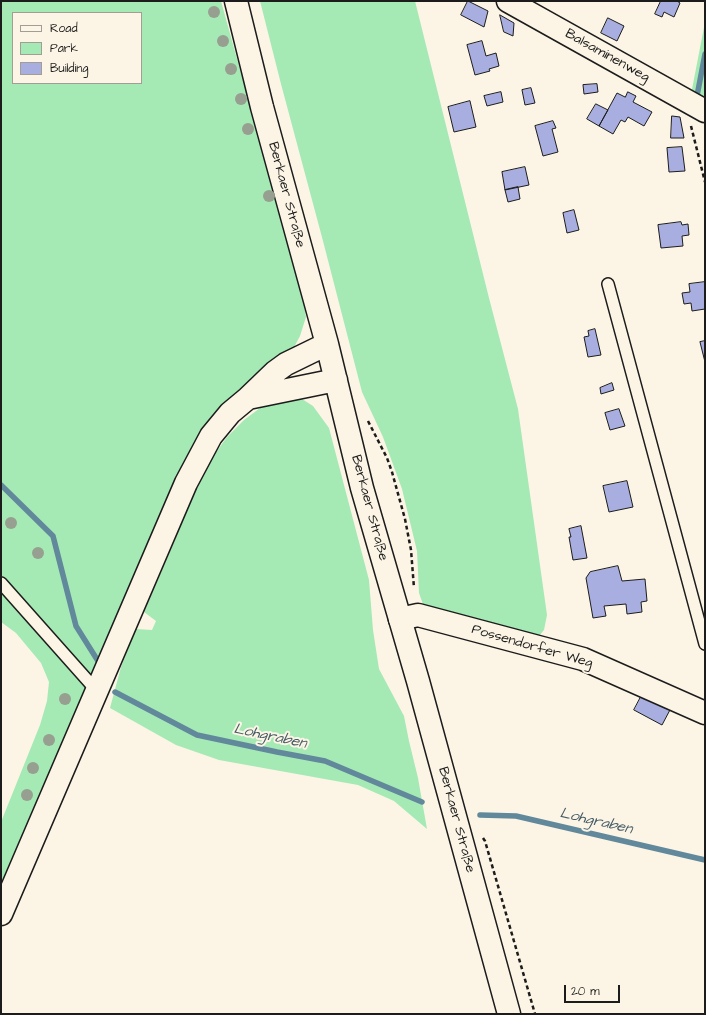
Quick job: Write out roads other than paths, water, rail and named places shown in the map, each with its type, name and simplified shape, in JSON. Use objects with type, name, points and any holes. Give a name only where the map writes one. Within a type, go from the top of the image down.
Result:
[{"type":"street","name":"Berkaer Straße","points":[[236,1],[262,107],[327,344],[362,488],[409,617],[433,736],[509,1014]]},
{"type":"street","name":"Balsaminenweg","points":[[508,1],[705,111]]},
{"type":"street","points":[[1,914],[186,483],[211,436],[230,413],[275,372],[286,364],[327,344]]},
{"type":"street","points":[[248,398],[336,380]]},
{"type":"street","name":"Possendorfer Weg","points":[[409,617],[583,659],[705,713]]},
{"type":"lane","points":[[608,284],[705,644]]},
{"type":"lane","points":[[1,583],[97,691]]},
{"type":"waterway","points":[[697,96],[705,54]]},
{"type":"waterway","name":"Lohgraben","points":[[1,485],[53,536],[76,626],[98,661]]},
{"type":"waterway","name":"Lohgraben","points":[[115,692],[197,735],[325,761],[422,802]]},
{"type":"waterway","name":"Lohgraben","points":[[480,815],[516,816],[705,860]]}]
